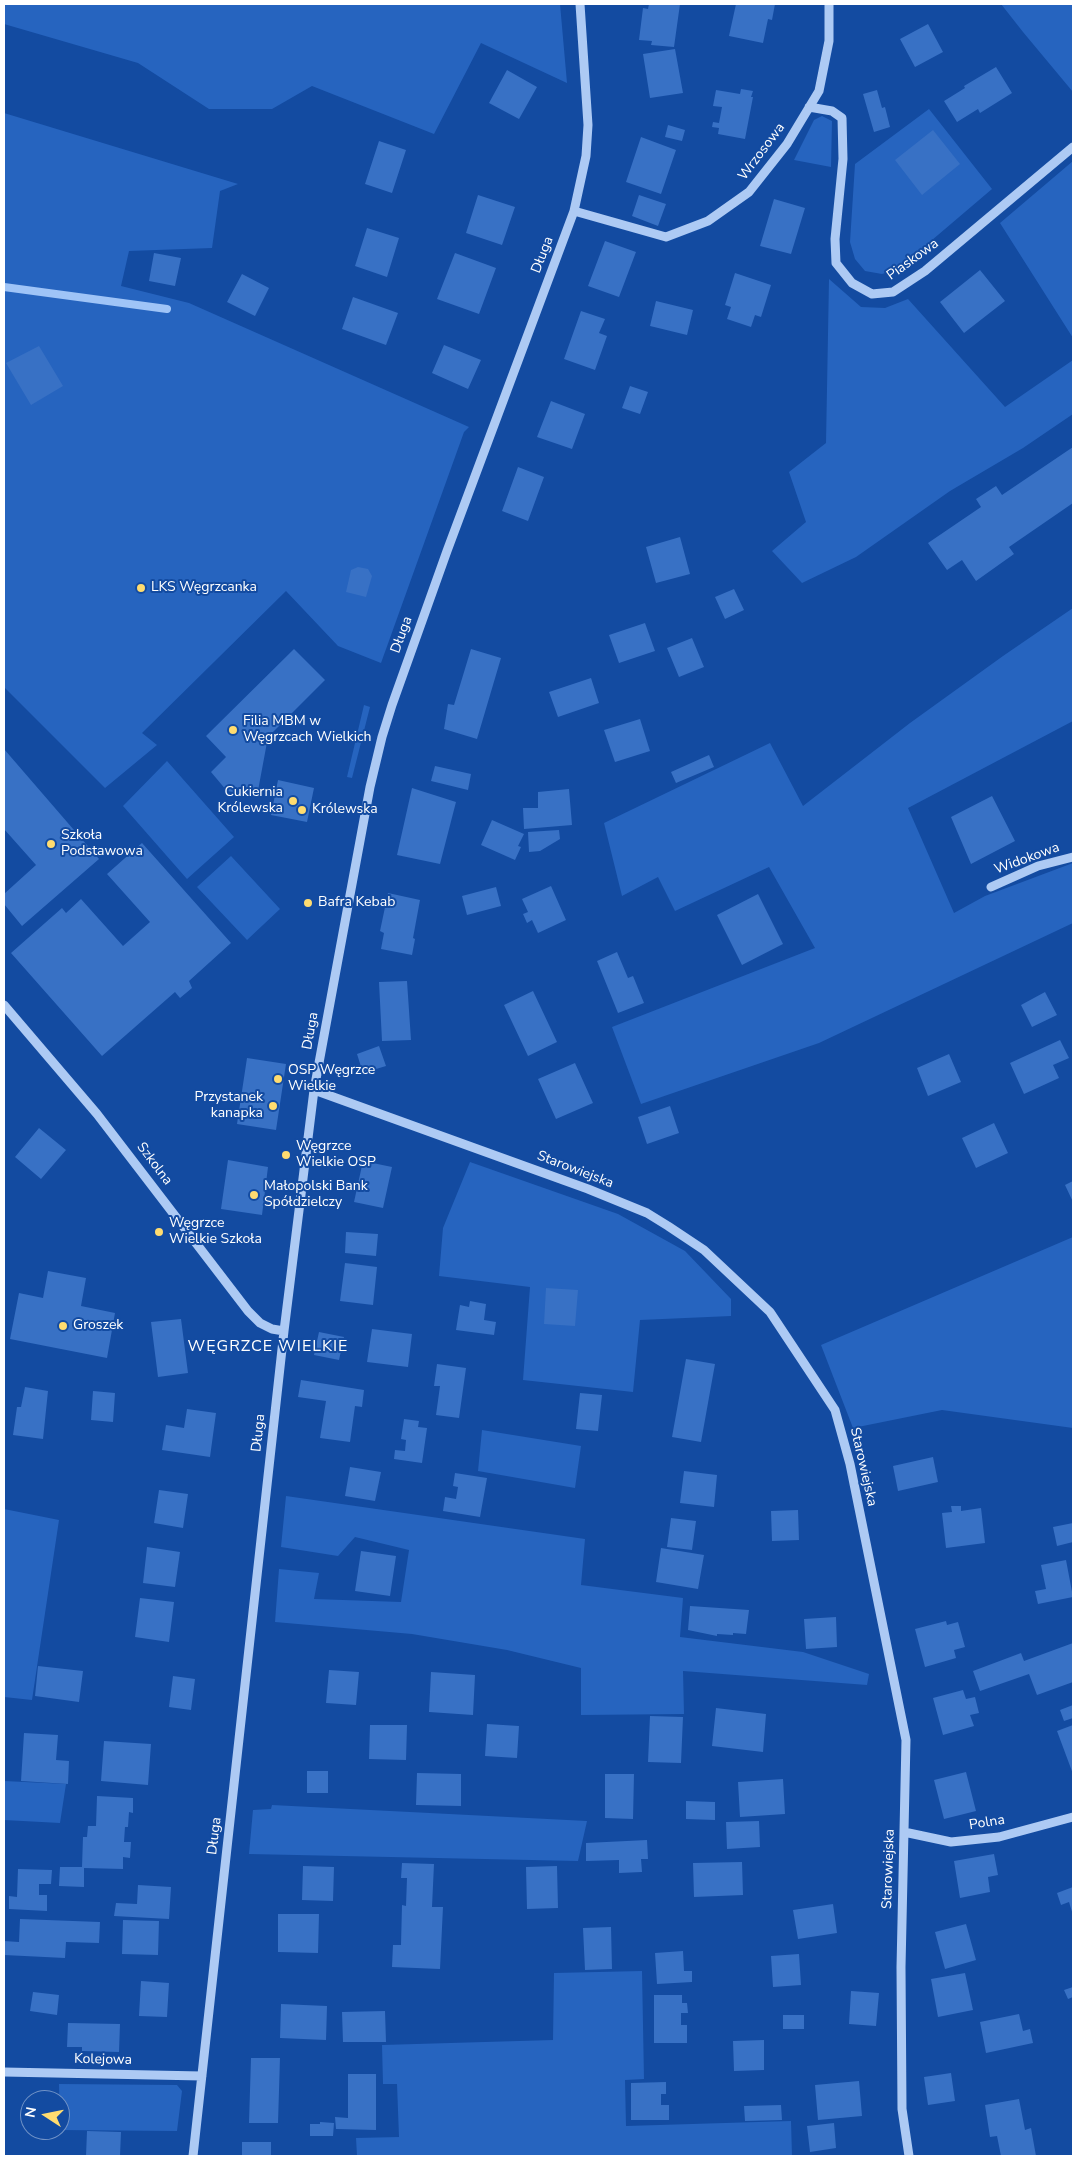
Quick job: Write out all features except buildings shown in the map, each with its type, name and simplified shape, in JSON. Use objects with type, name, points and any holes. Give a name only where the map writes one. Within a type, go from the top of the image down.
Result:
[{"type":"street","name":"Długa","points":[[193,2156],[284,1331],[314,1090],[354,870],[382,737],[447,551],[574,211],[586,156],[588,125],[580,4]]},
{"type":"street","name":"Wrzosowa","points":[[574,211],[666,237],[708,221],[749,192],[787,144],[819,90],[829,41],[829,4]]},
{"type":"street","name":"Piaskowa","points":[[809,107],[832,111],[842,118],[843,159],[835,239],[836,262],[852,283],[872,294],[893,292],[924,271],[1073,147]]},
{"type":"street","name":"Widokowa","points":[[992,887],[1038,866],[1073,857]]},
{"type":"street","name":"Szkolna","points":[[4,1006],[98,1114],[248,1311],[260,1324],[284,1331]]},
{"type":"street","name":"Starowiejska","points":[[314,1090],[588,1189],[647,1213],[704,1250],[770,1312],[835,1410],[850,1464],[906,1740],[901,1967],[902,2109],[909,2156]]},
{"type":"street","name":"Polna","points":[[904,1832],[952,1842],[999,1837],[1073,1817]]},
{"type":"street","name":"Kolejowa","points":[[4,2072],[202,2076]]},
{"type":"shaded area","points":[[4,4],[560,4],[567,83],[481,43],[434,134],[312,86],[272,109],[209,109],[138,63],[4,24]]},
{"type":"shaded area","points":[[1001,4],[1073,4],[1073,92],[1023,32]]},
{"type":"shaded area","points":[[929,109],[992,189],[898,269],[882,274],[865,271],[855,259],[850,242],[855,164]]},
{"type":"shaded area","points":[[4,113],[238,184],[220,191],[212,248],[129,251],[121,286],[189,303],[469,427],[464,432],[381,663],[338,646],[286,591],[142,733],[157,745],[105,788],[4,687]]},
{"type":"shaded area","points":[[822,116],[832,121],[831,167],[794,160],[814,120]]},
{"type":"shaded area","points":[[1073,161],[1073,338],[1000,223]]},
{"type":"shaded area","points":[[829,279],[861,307],[885,308],[908,299],[1005,407],[1073,360],[1073,414],[1023,448],[950,491],[856,557],[802,583],[772,551],[806,522],[789,472],[826,443]]},
{"type":"shaded area","points":[[1073,608],[1073,721],[908,808],[954,913],[985,896],[1073,863],[1073,923],[819,1043],[641,1104],[612,1027],[815,948],[769,867],[675,911],[658,877],[622,896],[604,823],[770,743],[803,806],[910,723]]},
{"type":"shaded area","points":[[364,705],[370,707],[352,778],[347,777]]},
{"type":"shaded area","points":[[167,761],[234,837],[187,879],[123,806]]},
{"type":"shaded area","points":[[231,856],[280,909],[247,940],[197,887]]},
{"type":"shaded area","points":[[470,1162],[618,1214],[685,1251],[731,1299],[731,1316],[640,1320],[633,1392],[523,1380],[530,1287],[439,1276],[443,1228]]},
{"type":"shaded area","points":[[1073,1237],[1073,1428],[942,1410],[853,1428],[821,1345]]},
{"type":"shaded area","points":[[482,1430],[581,1446],[575,1488],[478,1471]]},
{"type":"shaded area","points":[[286,1496],[585,1539],[581,1585],[683,1598],[680,1637],[803,1652],[869,1674],[867,1685],[683,1671],[684,1714],[581,1715],[581,1668],[507,1650],[412,1634],[275,1622],[279,1569],[319,1573],[314,1599],[401,1602],[409,1550],[355,1537],[338,1556],[281,1547]]},
{"type":"shaded area","points":[[4,1509],[59,1520],[32,1700],[4,1697]]},
{"type":"shaded area","points":[[4,1781],[66,1784],[60,1823],[4,1820]]},
{"type":"shaded area","points":[[272,1805],[587,1821],[578,1861],[249,1854],[253,1810],[271,1809]]},
{"type":"shaded area","points":[[642,1971],[644,2079],[625,2080],[626,2126],[791,2121],[792,2156],[357,2156],[356,2138],[399,2137],[397,2084],[383,2084],[382,2045],[553,2040],[554,1973]]},
{"type":"shaded area","points":[[59,2084],[177,2085],[182,2091],[177,2131],[70,2130],[70,2090],[59,2090]]},
{"type":"waterway","points":[[4,287],[167,309]]},
{"type":"place","name":"LKS Węgrzcanka","points":[[141,588]]},
{"type":"place","name":"Filia MBM w Węgrzcach Wielkich","points":[[233,730]]},
{"type":"place","name":"Cukiernia Królewska","points":[[293,801]]},
{"type":"place","name":"Królewska","points":[[302,810]]},
{"type":"place","name":"Szkoła Podstawowa","points":[[51,844]]},
{"type":"place","name":"Bafra Kebab","points":[[308,903]]},
{"type":"place","name":"OSP Węgrzce Wielkie","points":[[278,1079]]},
{"type":"place","name":"Przystanek kanapka","points":[[273,1106]]},
{"type":"place","name":"Węgrzce Wielkie OSP","points":[[286,1155]]},
{"type":"place","name":"Małopolski Bank Spółdzielczy","points":[[254,1195]]},
{"type":"place","name":"Węgrzce Wielkie Szkoła","points":[[159,1232]]},
{"type":"place","name":"Groszek","points":[[63,1326]]},
{"type":"district","name":"WĘGRZCE WIELKIE","points":[[268,1347]]}]
